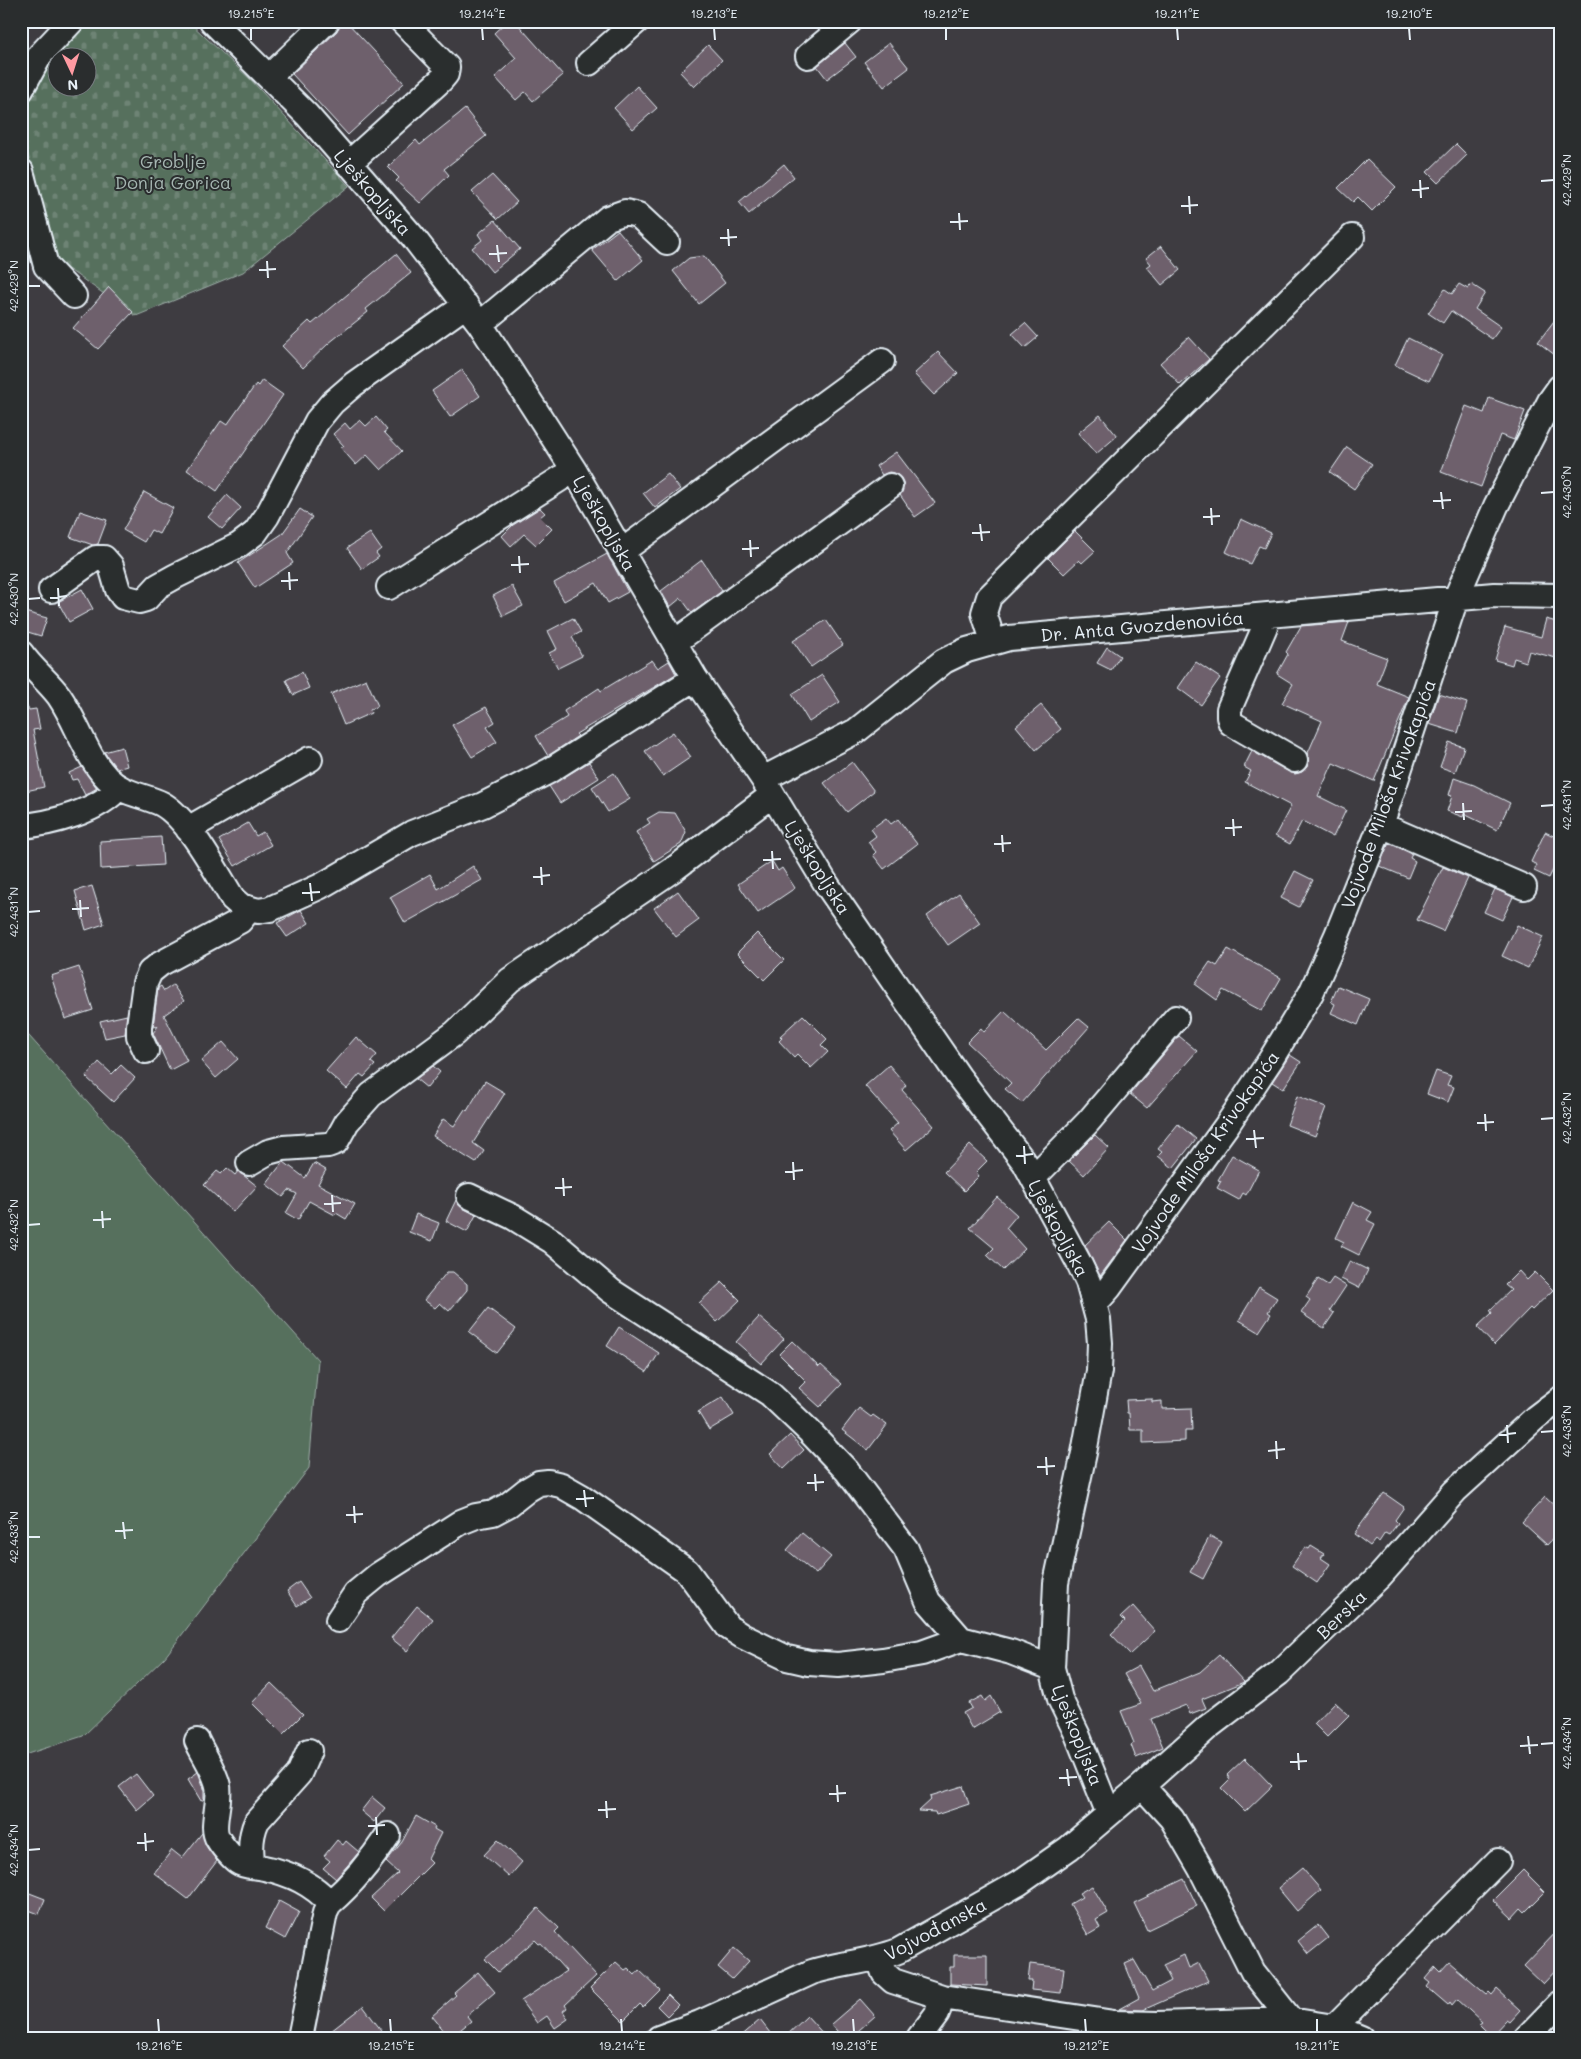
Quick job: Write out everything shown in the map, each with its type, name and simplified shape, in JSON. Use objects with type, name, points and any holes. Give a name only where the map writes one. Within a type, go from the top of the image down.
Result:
[{"type":"street","points":[[21,90],[40,55],[72,21]]},
{"type":"street","name":"Lješkopljska","points":[[212,21],[307,116],[413,237],[480,324],[574,470],[675,642],[694,678],[768,787],[825,882],[959,1077],[1014,1148],[1032,1176],[1079,1263],[1094,1301],[1100,1343],[1099,1371],[1084,1453],[1056,1583],[1052,1668],[1060,1698],[1077,1734],[1109,1814]]},
{"type":"street","points":[[269,77],[326,21]]},
{"type":"street","points":[[348,164],[442,80],[446,74],[447,67],[402,21]]},
{"type":"street","points":[[589,63],[637,21]]},
{"type":"street","points":[[808,56],[850,21]]},
{"type":"street","points":[[21,171],[46,266],[74,296]]},
{"type":"street","points":[[480,324],[608,218],[625,212],[638,215],[667,242]]},
{"type":"street","points":[[993,641],[984,613],[989,597],[1352,237]]},
{"type":"street","points":[[50,590],[96,558],[104,558],[111,566],[118,590],[123,597],[139,601],[146,599],[158,586],[238,545],[255,533],[267,516],[317,421],[332,403],[354,384],[466,305]]},
{"type":"street","points":[[621,552],[882,362]]},
{"type":"street","name":"Vojvode Miloša Krivokapića","points":[[1094,1301],[1101,1297],[1109,1288],[1227,1124],[1276,1051],[1311,993],[1381,825],[1456,598],[1496,506],[1550,401],[1560,387]]},
{"type":"street","points":[[389,587],[574,470]]},
{"type":"street","points":[[675,642],[890,486]]},
{"type":"street","name":"Dr. Anta Gvozdenovića","points":[[249,1163],[268,1152],[283,1148],[328,1145],[336,1142],[347,1122],[371,1095],[454,1033],[510,980],[674,869],[768,787],[856,731],[944,662],[967,650],[993,641],[1025,635],[1494,595],[1560,596]]},
{"type":"street","points":[[1270,615],[1229,709],[1229,717],[1231,723],[1295,760]]},
{"type":"street","points":[[21,653],[58,696],[99,768],[108,779],[119,787],[162,805],[175,814],[188,829],[233,898],[241,906],[249,910],[258,911],[280,905],[320,886],[412,833],[483,805],[549,771],[694,678]]},
{"type":"street","points":[[188,829],[310,759]]},
{"type":"street","points":[[21,826],[37,825],[61,819],[88,808],[110,796],[119,787]]},
{"type":"street","points":[[1381,825],[1524,887]]},
{"type":"street","points":[[146,1051],[139,1036],[139,1026],[144,983],[150,972],[160,964],[240,920],[249,910]]},
{"type":"street","points":[[1032,1176],[1039,1172],[1088,1122],[1176,1018]]},
{"type":"street","points":[[469,1196],[513,1217],[552,1241],[611,1291],[770,1394],[809,1430],[847,1471],[906,1548],[928,1601],[962,1639]]},
{"type":"street","name":"Berska","points":[[1109,1814],[1208,1727],[1279,1673],[1380,1576],[1455,1491],[1535,1418],[1560,1399]]},
{"type":"street","points":[[338,1620],[356,1593],[378,1575],[461,1522],[476,1516],[494,1513],[539,1483],[548,1482],[561,1486],[582,1497],[687,1571],[728,1627],[787,1658],[809,1663],[838,1665],[922,1652],[962,1639],[1011,1652],[1052,1668]]},
{"type":"street","points":[[197,1741],[218,1787],[219,1801],[215,1835],[238,1863],[277,1871],[302,1880],[317,1889],[330,1903]]},
{"type":"street","points":[[253,1866],[250,1848],[253,1830],[257,1821],[298,1774],[309,1751]]},
{"type":"street","points":[[1142,1786],[1172,1819],[1201,1870],[1284,2029],[1305,2038]]},
{"type":"street","name":"Vojvođanska","points":[[659,2038],[698,2030],[812,1972],[831,1966],[879,1959],[898,1951],[1019,1883],[1069,1848],[1109,1814]]},
{"type":"street","points":[[300,2038],[325,1913],[330,1903],[350,1886],[372,1859],[388,1835]]},
{"type":"street","points":[[1334,2028],[1498,1861]]},
{"type":"street","points":[[879,1959],[884,1973],[893,1981],[942,1997],[1114,2023],[1284,2029],[1334,2028],[1361,2038]]},
{"type":"street","points":[[919,2038],[932,2021],[942,1997]]},
{"type":"street","points":[[1526,2038],[1560,2003]]},
{"type":"green space","name":"Groblje Donja Gorica","points":[[84,21],[188,21],[250,79],[349,186],[243,272],[136,316],[52,258],[22,128],[25,96],[48,63],[48,98],[98,98],[98,48],[59,48]]},
{"type":"green space","points":[[21,1027],[318,1360],[309,1468],[165,1657],[83,1736],[21,1756]]},
{"type":"building","points":[[340,21],[346,21],[404,83],[348,135],[292,74],[337,31]]},
{"type":"building","points":[[507,21],[515,21],[563,75],[533,101],[525,92],[516,100],[495,77],[516,58],[494,33]]},
{"type":"building","points":[[845,43],[856,57],[827,79],[817,66]]},
{"type":"building","points":[[889,43],[909,68],[884,87],[864,62]]},
{"type":"building","points":[[708,45],[722,60],[694,87],[680,72]]},
{"type":"building","points":[[637,86],[657,108],[633,129],[614,108]]},
{"type":"building","points":[[465,109],[486,136],[444,169],[449,175],[420,203],[396,181],[399,178],[388,167],[416,140],[420,145]]},
{"type":"building","points":[[1456,144],[1467,155],[1438,183],[1427,172]]},
{"type":"building","points":[[1367,159],[1396,187],[1372,211],[1358,197],[1353,202],[1338,188]]},
{"type":"building","points":[[784,164],[794,177],[749,214],[739,202]]},
{"type":"building","points":[[492,175],[517,202],[498,219],[472,192]]},
{"type":"building","points":[[495,220],[520,249],[492,272],[472,248],[482,240],[478,234]]},
{"type":"building","points":[[618,230],[643,260],[618,281],[592,250]]},
{"type":"building","points":[[1161,246],[1180,270],[1162,285],[1147,267],[1151,264],[1146,258]]},
{"type":"building","points":[[396,254],[411,273],[366,309],[368,312],[329,343],[303,368],[282,346],[309,321],[312,324]]},
{"type":"building","points":[[704,256],[725,283],[699,304],[673,271],[689,258]]},
{"type":"building","points":[[1459,284],[1468,289],[1471,284],[1485,293],[1475,309],[1501,327],[1492,339],[1451,311],[1443,323],[1428,313],[1445,289],[1452,294]]},
{"type":"building","points":[[109,287],[133,312],[98,349],[73,328]]},
{"type":"building","points":[[1560,313],[1560,359],[1538,342]]},
{"type":"building","points":[[1025,323],[1038,337],[1025,348],[1012,334]]},
{"type":"building","points":[[1189,337],[1209,359],[1180,385],[1160,363]]},
{"type":"building","points":[[1408,338],[1442,355],[1429,381],[1395,365]]},
{"type":"building","points":[[938,352],[958,373],[934,395],[914,374]]},
{"type":"building","points":[[462,370],[480,396],[450,417],[432,391]]},
{"type":"building","points":[[262,380],[283,395],[217,491],[187,470],[221,421],[227,425],[256,384],[258,386]]},
{"type":"building","points":[[1489,398],[1525,411],[1514,440],[1500,435],[1481,487],[1441,472],[1466,406],[1484,413]]},
{"type":"building","points":[[1100,415],[1117,436],[1096,454],[1078,433]]},
{"type":"building","points":[[376,417],[387,430],[384,432],[402,451],[381,470],[367,455],[356,465],[341,448],[344,446],[333,434],[345,423],[350,429],[360,420],[366,426]]},
{"type":"building","points":[[1347,447],[1372,464],[1354,489],[1330,472]]},
{"type":"building","points":[[896,452],[935,503],[915,517],[900,495],[904,485],[901,478],[895,473],[889,472],[882,475],[876,466]]},
{"type":"building","points":[[668,474],[680,489],[655,508],[643,493]]},
{"type":"building","points":[[144,492],[173,508],[159,534],[151,530],[144,542],[123,530]]},
{"type":"building","points":[[227,495],[241,508],[222,529],[208,517]]},
{"type":"building","points":[[540,508],[545,513],[540,517],[552,529],[536,545],[524,534],[511,546],[502,536],[513,525]]},
{"type":"building","points":[[300,509],[312,517],[287,553],[293,563],[255,588],[238,563],[282,534]]},
{"type":"building","points":[[80,511],[107,520],[98,544],[93,545],[70,537]]},
{"type":"building","points":[[1241,519],[1271,533],[1264,548],[1259,546],[1250,564],[1226,552]]},
{"type":"building","points":[[1075,531],[1095,551],[1082,563],[1079,560],[1064,574],[1048,558]]},
{"type":"building","points":[[370,533],[381,549],[376,553],[379,557],[362,569],[347,548]]},
{"type":"building","points":[[607,554],[628,592],[608,603],[596,583],[564,601],[554,583]]},
{"type":"building","points":[[702,560],[722,591],[692,613],[681,598],[670,607],[661,591]]},
{"type":"building","points":[[512,586],[523,606],[503,616],[493,596]]},
{"type":"building","points":[[82,589],[93,609],[69,622],[58,602]]},
{"type":"building","points":[[21,611],[47,618],[41,636],[21,630]]},
{"type":"building","points":[[573,618],[581,632],[572,637],[582,656],[558,668],[549,653],[557,649],[548,631]]},
{"type":"building","points":[[1546,619],[1560,623],[1560,659],[1529,651],[1526,662],[1514,658],[1512,665],[1495,660],[1505,627],[1541,637]]},
{"type":"building","points":[[826,620],[843,645],[811,667],[793,641]]},
{"type":"building","points":[[1349,622],[1342,641],[1387,658],[1377,684],[1409,697],[1374,781],[1333,763],[1318,796],[1346,810],[1333,837],[1302,821],[1290,844],[1275,836],[1291,806],[1245,782],[1251,771],[1244,767],[1252,751],[1295,774],[1302,772],[1307,767],[1309,760],[1307,755],[1322,721],[1282,703],[1293,684],[1277,674],[1288,654],[1286,652],[1301,626]]},
{"type":"building","points":[[1107,647],[1120,656],[1111,670],[1097,663]]},
{"type":"building","points":[[652,660],[658,668],[669,661],[676,674],[576,734],[578,736],[548,756],[536,736],[567,717],[564,711],[599,688],[601,691]]},
{"type":"building","points":[[1196,662],[1220,678],[1201,705],[1178,688]]},
{"type":"building","points":[[302,672],[309,688],[293,695],[286,680]]},
{"type":"building","points":[[822,675],[840,702],[809,722],[792,694]]},
{"type":"building","points":[[366,679],[378,706],[370,710],[371,713],[344,725],[331,694]]},
{"type":"building","points":[[1439,694],[1467,703],[1458,733],[1429,724]]},
{"type":"building","points":[[1041,705],[1061,729],[1036,750],[1016,726]]},
{"type":"building","points":[[28,707],[29,710],[36,709],[40,729],[33,730],[44,787],[21,792],[21,708]]},
{"type":"building","points":[[486,707],[495,722],[487,727],[497,742],[472,757],[452,725]]},
{"type":"building","points":[[673,732],[691,757],[663,776],[645,751]]},
{"type":"building","points":[[1449,742],[1464,747],[1455,772],[1440,767]]},
{"type":"building","points":[[122,747],[127,766],[117,769],[104,752]]},
{"type":"building","points":[[589,762],[599,778],[560,803],[549,786]]},
{"type":"building","points":[[852,762],[874,791],[847,812],[824,783]]},
{"type":"building","points":[[82,767],[97,788],[85,795],[77,779],[72,780],[69,773]]},
{"type":"building","points":[[614,773],[630,799],[608,812],[592,787]]},
{"type":"building","points":[[1454,778],[1474,785],[1510,803],[1497,830],[1464,814],[1463,817],[1447,811],[1452,796],[1449,795]]},
{"type":"building","points":[[659,812],[675,813],[686,832],[681,844],[654,861],[636,832],[650,823],[647,819]]},
{"type":"building","points":[[886,818],[891,824],[898,819],[917,844],[884,869],[873,855],[876,852],[868,842],[876,836],[871,829]]},
{"type":"building","points":[[248,823],[256,836],[263,832],[271,845],[235,866],[219,840]]},
{"type":"building","points":[[1545,832],[1560,839],[1560,856],[1549,878],[1534,871],[1537,865],[1531,862]]},
{"type":"building","points":[[161,837],[163,865],[101,869],[100,841]]},
{"type":"building","points":[[1389,843],[1412,854],[1410,858],[1415,861],[1408,878],[1379,866]]},
{"type":"building","points":[[772,861],[778,871],[782,868],[795,888],[758,913],[738,884]]},
{"type":"building","points":[[473,866],[482,880],[405,923],[390,897],[430,874],[438,889]]},
{"type":"building","points":[[1443,867],[1468,878],[1443,931],[1417,920]]},
{"type":"building","points":[[1295,871],[1313,880],[1299,907],[1281,898]]},
{"type":"building","points":[[92,886],[104,924],[86,930],[75,891]]},
{"type":"building","points":[[1495,889],[1513,897],[1502,920],[1484,912]]},
{"type":"building","points":[[678,891],[699,920],[676,937],[654,908]]},
{"type":"building","points":[[959,893],[980,923],[948,945],[927,916]]},
{"type":"building","points":[[301,910],[309,923],[287,937],[277,923]]},
{"type":"building","points":[[1517,925],[1543,937],[1528,968],[1502,956]]},
{"type":"building","points":[[757,933],[784,960],[764,980],[737,953]]},
{"type":"building","points":[[1228,949],[1281,978],[1262,1011],[1223,990],[1217,1000],[1195,984],[1210,962],[1217,966]]},
{"type":"building","points":[[79,967],[93,1010],[65,1019],[51,976]]},
{"type":"building","points":[[173,985],[184,1001],[164,1015],[187,1061],[170,1070],[153,1033],[158,1026],[153,1027],[158,988],[161,986],[164,991]]},
{"type":"building","points":[[1338,986],[1369,999],[1358,1025],[1331,1013],[1335,1004],[1331,1002]]},
{"type":"building","points":[[1004,1011],[1046,1050],[1078,1018],[1089,1027],[1022,1103],[1005,1089],[1011,1083],[967,1042],[981,1028],[984,1032]]},
{"type":"building","points":[[127,1015],[125,1034],[105,1038],[100,1021]]},
{"type":"building","points":[[803,1015],[827,1039],[821,1045],[828,1052],[811,1068],[797,1054],[794,1057],[779,1041],[782,1038],[780,1036]]},
{"type":"building","points":[[1179,1036],[1197,1051],[1147,1108],[1130,1094]]},
{"type":"building","points":[[356,1037],[377,1055],[371,1062],[375,1065],[364,1077],[360,1074],[347,1089],[326,1071]]},
{"type":"building","points":[[223,1042],[238,1059],[216,1078],[201,1061]]},
{"type":"building","points":[[1290,1055],[1301,1062],[1283,1089],[1272,1082]]},
{"type":"building","points":[[99,1062],[112,1074],[121,1065],[135,1078],[113,1102],[86,1077]]},
{"type":"building","points":[[889,1065],[906,1085],[902,1090],[934,1126],[906,1150],[889,1131],[898,1123],[865,1086]]},
{"type":"building","points":[[433,1066],[440,1072],[427,1088],[416,1079]]},
{"type":"building","points":[[1436,1071],[1451,1076],[1447,1085],[1454,1087],[1448,1102],[1427,1094]]},
{"type":"building","points":[[485,1081],[505,1093],[473,1143],[484,1151],[476,1163],[433,1136],[443,1119],[454,1126],[465,1109],[467,1111]]},
{"type":"building","points":[[1297,1096],[1326,1107],[1315,1136],[1287,1125]]},
{"type":"building","points":[[1178,1124],[1196,1139],[1173,1168],[1158,1156],[1162,1152],[1158,1149]]},
{"type":"building","points":[[1095,1135],[1109,1148],[1084,1175],[1069,1161]]},
{"type":"building","points":[[970,1145],[987,1161],[976,1172],[979,1176],[964,1191],[944,1172]]},
{"type":"building","points":[[1232,1155],[1259,1170],[1246,1195],[1243,1193],[1239,1200],[1217,1188],[1221,1181],[1218,1180]]},
{"type":"building","points":[[283,1162],[305,1178],[314,1163],[326,1170],[318,1184],[355,1204],[346,1219],[309,1201],[298,1220],[286,1213],[297,1194],[289,1190],[283,1197],[266,1184]]},
{"type":"building","points":[[227,1168],[235,1175],[238,1171],[257,1186],[233,1212],[204,1185],[217,1171],[221,1174]]},
{"type":"building","points":[[997,1197],[1017,1215],[1006,1228],[1025,1249],[1003,1270],[987,1255],[994,1248],[970,1228]]},
{"type":"building","points":[[456,1200],[463,1208],[476,1215],[467,1232],[446,1221]]},
{"type":"building","points":[[1353,1202],[1372,1212],[1367,1220],[1375,1224],[1359,1255],[1341,1246],[1344,1242],[1336,1238]]},
{"type":"building","points":[[416,1214],[439,1223],[432,1241],[409,1232]]},
{"type":"building","points":[[1109,1222],[1127,1240],[1100,1276],[1085,1245]]},
{"type":"building","points":[[1350,1261],[1368,1270],[1359,1288],[1341,1279]]},
{"type":"building","points":[[1519,1271],[1527,1280],[1535,1272],[1553,1290],[1532,1310],[1530,1308],[1494,1345],[1477,1327],[1492,1313],[1490,1310],[1511,1290],[1505,1285]]},
{"type":"building","points":[[447,1272],[453,1272],[467,1284],[467,1290],[449,1311],[440,1303],[435,1308],[424,1300]]},
{"type":"building","points":[[1333,1278],[1346,1286],[1330,1310],[1334,1313],[1324,1328],[1301,1313],[1310,1300],[1306,1297],[1318,1279],[1328,1285]]},
{"type":"building","points":[[722,1282],[740,1300],[717,1322],[699,1303]]},
{"type":"building","points":[[1259,1287],[1277,1298],[1268,1312],[1271,1314],[1259,1332],[1239,1320]]},
{"type":"building","points":[[488,1308],[516,1329],[497,1353],[469,1332]]},
{"type":"building","points":[[759,1317],[784,1339],[761,1364],[736,1342]]},
{"type":"building","points":[[619,1327],[659,1353],[647,1372],[607,1346]]},
{"type":"building","points":[[792,1341],[819,1367],[821,1365],[842,1384],[820,1407],[799,1388],[806,1381],[779,1354]]},
{"type":"building","points":[[723,1397],[734,1415],[709,1430],[698,1412]]},
{"type":"building","points":[[1152,1399],[1152,1402],[1162,1401],[1162,1409],[1191,1408],[1192,1431],[1185,1431],[1185,1441],[1143,1443],[1143,1430],[1130,1430],[1126,1400]]},
{"type":"building","points":[[859,1408],[887,1425],[868,1450],[842,1430]]},
{"type":"building","points":[[790,1435],[804,1450],[784,1469],[770,1454]]},
{"type":"building","points":[[1384,1493],[1404,1507],[1395,1520],[1398,1523],[1389,1535],[1385,1533],[1379,1542],[1375,1540],[1370,1546],[1354,1534]]},
{"type":"building","points":[[1545,1497],[1560,1511],[1560,1531],[1547,1545],[1522,1522]]},
{"type":"building","points":[[802,1533],[831,1557],[816,1574],[787,1550]]},
{"type":"building","points":[[1210,1536],[1222,1542],[1203,1579],[1190,1572]]},
{"type":"building","points":[[1311,1546],[1324,1554],[1321,1558],[1330,1564],[1317,1583],[1292,1566],[1305,1547],[1309,1549]]},
{"type":"building","points":[[299,1582],[310,1598],[297,1606],[287,1591]]},
{"type":"building","points":[[417,1606],[433,1619],[407,1651],[391,1638]]},
{"type":"building","points":[[1133,1606],[1155,1631],[1130,1654],[1111,1634],[1125,1621],[1121,1617]]},
{"type":"building","points":[[1219,1655],[1244,1682],[1202,1699],[1206,1708],[1190,1714],[1186,1705],[1151,1719],[1163,1747],[1136,1758],[1131,1745],[1134,1743],[1121,1711],[1141,1704],[1124,1674],[1139,1666],[1153,1691],[1200,1672]]},
{"type":"building","points":[[271,1683],[303,1714],[283,1734],[252,1703]]},
{"type":"building","points":[[982,1696],[985,1701],[991,1696],[1000,1712],[972,1729],[963,1713],[972,1708],[969,1703]]},
{"type":"building","points":[[1335,1702],[1349,1715],[1327,1737],[1314,1724]]},
{"type":"building","points":[[1245,1758],[1272,1786],[1245,1812],[1221,1788],[1230,1779],[1227,1775]]},
{"type":"building","points":[[198,1772],[204,1788],[204,1799],[201,1801],[188,1779]]},
{"type":"building","points":[[136,1774],[153,1796],[137,1810],[119,1787]]},
{"type":"building","points":[[963,1786],[969,1804],[936,1815],[935,1812],[919,1811],[931,1800],[930,1796]]},
{"type":"building","points":[[372,1797],[385,1808],[374,1822],[361,1811]]},
{"type":"building","points":[[416,1816],[435,1827],[434,1829],[441,1833],[428,1859],[432,1863],[384,1911],[371,1898],[398,1873],[386,1862],[402,1842]]},
{"type":"building","points":[[202,1833],[206,1846],[217,1861],[188,1899],[154,1873],[172,1850],[182,1858]]},
{"type":"building","points":[[337,1840],[343,1845],[346,1841],[359,1852],[336,1879],[323,1868],[330,1861],[324,1856]]},
{"type":"building","points":[[498,1840],[522,1862],[509,1877],[484,1855]]},
{"type":"building","points":[[1302,1868],[1321,1890],[1297,1911],[1278,1888]]},
{"type":"building","points":[[1523,1870],[1545,1892],[1525,1912],[1521,1908],[1512,1918],[1493,1900]]},
{"type":"building","points":[[1184,1879],[1197,1906],[1147,1930],[1134,1903]]},
{"type":"building","points":[[1092,1886],[1108,1913],[1096,1920],[1100,1928],[1088,1935],[1070,1904],[1082,1897],[1079,1893]]},
{"type":"building","points":[[27,1892],[45,1899],[39,1914],[21,1907]]},
{"type":"building","points":[[279,1901],[299,1912],[285,1939],[265,1928]]},
{"type":"building","points":[[538,1908],[559,1928],[555,1932],[596,1976],[565,2005],[567,2008],[563,2011],[568,2019],[555,2028],[547,2016],[537,2023],[521,2001],[566,1971],[541,1943],[539,1944],[535,1940],[498,1972],[485,1959],[521,1927]]},
{"type":"building","points":[[1318,1925],[1328,1938],[1308,1954],[1298,1941]]},
{"type":"building","points":[[1560,1928],[1560,1966],[1543,1984],[1524,1966]]},
{"type":"building","points":[[734,1948],[749,1961],[732,1979],[718,1967]]},
{"type":"building","points":[[954,1955],[987,1955],[987,1986],[950,1984],[950,1967],[954,1967]]},
{"type":"building","points":[[1184,1955],[1189,1968],[1199,1963],[1208,1981],[1143,2010],[1119,2009],[1139,1998],[1125,1964],[1134,1960],[1152,1991],[1171,1981],[1163,1965]]},
{"type":"building","points":[[616,1962],[625,1970],[628,1968],[635,1975],[639,1970],[660,1990],[643,2007],[640,2004],[623,2021],[590,1988]]},
{"type":"building","points":[[1449,1962],[1487,1994],[1489,1992],[1492,1995],[1497,1989],[1520,2010],[1509,2022],[1506,2020],[1491,2036],[1479,2024],[1482,2022],[1457,1999],[1452,2005],[1450,2002],[1448,2005],[1427,1987],[1430,1983],[1425,1979],[1435,1967],[1440,1972]]},
{"type":"building","points":[[1030,1964],[1064,1968],[1061,1993],[1031,1990],[1032,1981],[1028,1981]]},
{"type":"building","points":[[478,1972],[495,1992],[467,2016],[471,2021],[450,2038],[432,2016]]},
{"type":"building","points":[[668,1995],[678,2005],[667,2016],[657,2006]]},
{"type":"building","points":[[860,1999],[875,2016],[850,2038],[843,2038],[831,2024]]},
{"type":"building","points":[[363,2006],[381,2030],[370,2038],[322,2038]]},
{"type":"building","points":[[807,2016],[827,2038],[784,2038]]},
{"type":"building","points":[[760,2020],[774,2038],[739,2038]]}]
